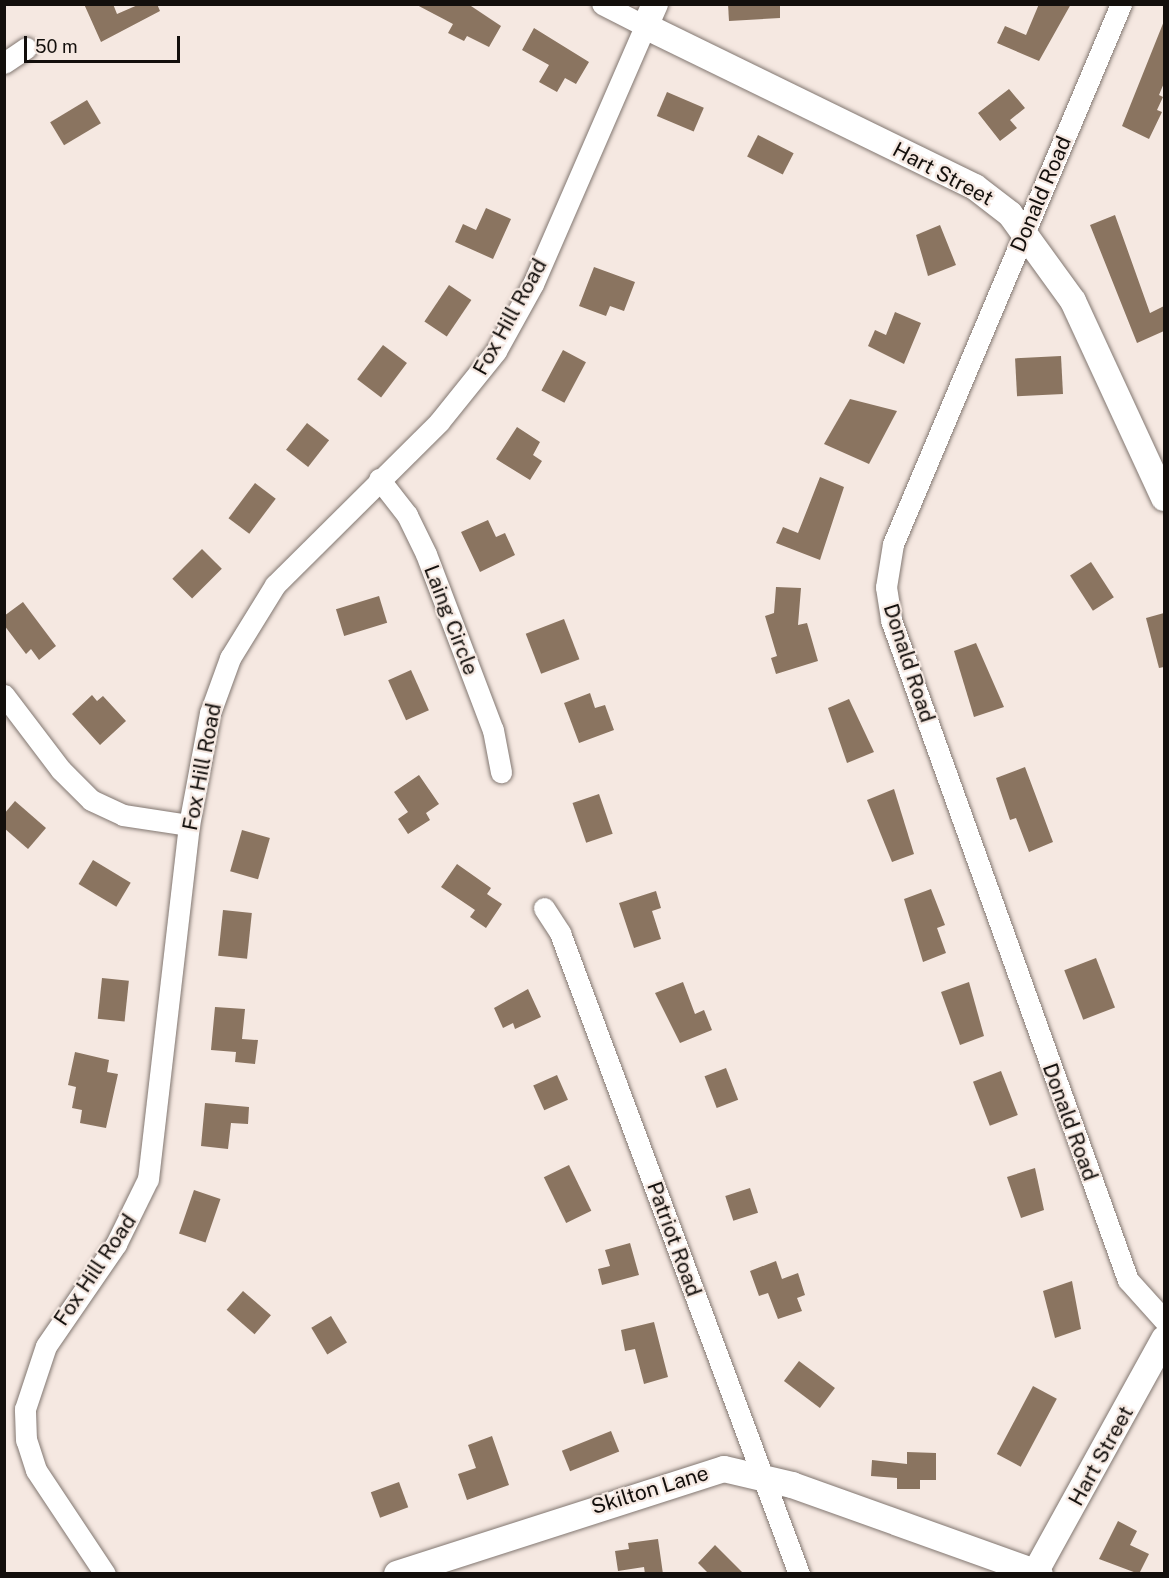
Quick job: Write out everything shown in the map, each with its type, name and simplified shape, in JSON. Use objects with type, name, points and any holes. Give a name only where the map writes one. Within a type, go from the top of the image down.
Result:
[{"type":"street","points":[[602,4],[650,15]]},
{"type":"street","name":"Donald Road","points":[[1120,4],[893,544],[887,598],[1128,1280],[1164,1320]]},
{"type":"street","name":"Hart Street","points":[[650,15],[975,187],[1026,231],[1073,302],[1164,498]]},
{"type":"street","name":"Fox Hill Road","points":[[105,1574],[36,1470],[26,1440],[25,1409],[46,1346],[116,1244],[148,1179],[189,825],[210,713],[246,628],[290,566],[464,395],[496,351],[533,284],[650,15]]},
{"type":"street","points":[[4,63],[26,48]]},
{"type":"street","name":"Laing Circle","points":[[379,479],[406,515],[426,554],[493,730],[501,772]]},
{"type":"street","points":[[4,695],[61,770],[91,800],[123,814],[189,825]]},
{"type":"street","name":"Patriot Road","points":[[544,908],[560,933],[799,1574]]},
{"type":"street","name":"Hart Street","points":[[1038,1572],[1164,1339]]},
{"type":"street","name":"Skilton Lane","points":[[397,1574],[700,1473],[724,1469],[762,1475],[1038,1572]]},
{"type":"building","points":[[84,4],[113,4],[117,14],[140,4],[157,4],[160,11],[101,42]]},
{"type":"building","points":[[415,4],[468,4],[501,26],[489,47],[467,36],[464,41],[448,33],[453,24]]},
{"type":"building","points":[[728,4],[780,4],[780,18],[729,21]]},
{"type":"building","points":[[1039,4],[1071,4],[1039,61],[997,43],[1005,26],[1026,35]]},
{"type":"building","points":[[1164,21],[1164,83],[1159,95],[1163,97],[1157,110],[1162,112],[1149,139],[1122,126]]},
{"type":"building","points":[[534,28],[589,62],[576,84],[565,78],[557,92],[539,82],[549,65],[522,50]]},
{"type":"building","points":[[1009,89],[1025,108],[1010,120],[1017,128],[1000,141],[978,113]]},
{"type":"building","points":[[667,92],[704,108],[694,132],[657,116]]},
{"type":"building","points":[[87,100],[101,123],[64,145],[50,122]]},
{"type":"building","points":[[758,135],[794,153],[783,175],[747,156]]},
{"type":"building","points":[[486,208],[511,219],[493,259],[455,242],[463,224],[476,230]]},
{"type":"building","points":[[1115,215],[1150,313],[1164,306],[1164,331],[1137,343],[1090,225]]},
{"type":"building","points":[[940,225],[956,265],[928,276],[916,235]]},
{"type":"building","points":[[594,267],[635,282],[624,311],[610,306],[606,316],[579,306]]},
{"type":"building","points":[[449,285],[471,300],[447,337],[424,321]]},
{"type":"building","points":[[895,312],[921,323],[904,364],[868,346],[875,330],[886,335]]},
{"type":"building","points":[[383,345],[407,363],[381,397],[357,379]]},
{"type":"building","points":[[563,350],[586,362],[564,403],[541,391]]},
{"type":"building","points":[[1061,356],[1063,394],[1017,396],[1015,358]]},
{"type":"building","points":[[850,399],[897,411],[869,464],[824,444]]},
{"type":"building","points":[[307,423],[329,440],[308,467],[286,450]]},
{"type":"building","points":[[517,427],[540,442],[533,455],[542,461],[530,480],[496,459]]},
{"type":"building","points":[[820,477],[844,487],[820,560],[776,543],[783,527],[798,533]]},
{"type":"building","points":[[255,483],[276,499],[249,534],[229,518]]},
{"type":"building","points":[[488,520],[496,537],[505,533],[515,555],[480,572],[461,532]]},
{"type":"building","points":[[202,549],[222,569],[192,598],[172,579]]},
{"type":"building","points":[[1091,562],[1114,597],[1093,611],[1070,576]]},
{"type":"building","points":[[776,587],[801,588],[798,625],[807,623],[818,661],[776,674],[771,658],[777,656],[765,616],[774,613]]},
{"type":"building","points":[[379,596],[387,623],[344,636],[336,609]]},
{"type":"building","points":[[23,602],[56,646],[39,660],[31,649],[26,654],[4,625],[4,616]]},
{"type":"building","points":[[1164,613],[1164,667],[1159,668],[1146,618]]},
{"type":"building","points":[[564,619],[579,659],[541,674],[526,634]]},
{"type":"building","points":[[976,643],[1004,707],[974,717],[954,651]]},
{"type":"building","points":[[411,670],[429,710],[406,720],[388,680]]},
{"type":"building","points":[[590,693],[595,708],[605,705],[614,730],[579,743],[564,703]]},
{"type":"building","points":[[92,695],[97,701],[103,696],[126,721],[100,745],[72,714]]},
{"type":"building","points":[[849,699],[874,752],[847,763],[828,708]]},
{"type":"building","points":[[1025,767],[1053,842],[1029,852],[1016,818],[1010,820],[996,778]]},
{"type":"building","points":[[419,775],[439,804],[426,813],[430,820],[408,834],[398,819],[408,812],[394,792]]},
{"type":"building","points":[[894,789],[914,854],[892,862],[867,800]]},
{"type":"building","points":[[599,794],[613,834],[586,843],[573,803]]},
{"type":"building","points":[[15,801],[46,828],[28,849],[4,828],[4,814]]},
{"type":"building","points":[[242,830],[270,838],[258,879],[230,871]]},
{"type":"building","points":[[93,860],[131,883],[116,907],[79,884]]},
{"type":"building","points":[[457,864],[491,888],[487,894],[502,904],[486,928],[470,917],[475,910],[441,887]]},
{"type":"building","points":[[931,889],[945,925],[937,928],[946,953],[923,962],[904,899]]},
{"type":"building","points":[[656,891],[661,908],[652,911],[661,939],[634,948],[619,903]]},
{"type":"building","points":[[223,910],[252,913],[247,959],[218,956]]},
{"type":"building","points":[[1096,958],[1115,1007],[1083,1020],[1064,970]]},
{"type":"building","points":[[102,978],[129,981],[125,1022],[98,1019]]},
{"type":"building","points":[[683,982],[695,1014],[704,1010],[712,1030],[680,1043],[655,993]]},
{"type":"building","points":[[969,982],[984,1036],[960,1045],[941,992]]},
{"type":"building","points":[[528,989],[541,1017],[515,1029],[513,1023],[503,1028],[494,1008]]},
{"type":"building","points":[[215,1007],[245,1009],[242,1039],[258,1040],[255,1064],[235,1062],[236,1052],[211,1050]]},
{"type":"building","points":[[75,1052],[109,1060],[107,1072],[118,1074],[106,1128],[80,1123],[82,1110],[72,1108],[76,1087],[68,1085]]},
{"type":"building","points":[[726,1068],[738,1100],[717,1108],[705,1076]]},
{"type":"building","points":[[1001,1071],[1018,1115],[990,1126],[973,1082]]},
{"type":"building","points":[[557,1075],[568,1100],[544,1110],[533,1086]]},
{"type":"building","points":[[205,1103],[249,1107],[248,1124],[231,1123],[228,1149],[201,1146]]},
{"type":"building","points":[[569,1165],[591,1211],[566,1223],[544,1177]]},
{"type":"building","points":[[1035,1168],[1044,1210],[1021,1218],[1007,1177]]},
{"type":"building","points":[[750,1188],[758,1213],[733,1221],[725,1196]]},
{"type":"building","points":[[194,1190],[220,1199],[205,1243],[179,1233]]},
{"type":"building","points":[[630,1243],[639,1275],[602,1285],[598,1269],[610,1266],[605,1250]]},
{"type":"building","points":[[776,1261],[782,1279],[798,1273],[805,1295],[797,1298],[802,1311],[778,1319],[768,1293],[759,1296],[750,1271]]},
{"type":"building","points":[[1072,1281],[1081,1329],[1055,1338],[1043,1291]]},
{"type":"building","points":[[243,1291],[271,1315],[255,1334],[227,1310]]},
{"type":"building","points":[[331,1316],[347,1343],[327,1354],[311,1328]]},
{"type":"building","points":[[654,1322],[668,1377],[644,1384],[635,1349],[625,1351],[621,1330]]},
{"type":"building","points":[[799,1361],[835,1388],[820,1408],[784,1381]]},
{"type":"building","points":[[1033,1386],[1057,1399],[1021,1467],[997,1454]]},
{"type":"building","points":[[611,1431],[619,1451],[570,1471],[562,1451]]},
{"type":"building","points":[[492,1436],[509,1485],[467,1500],[458,1474],[476,1468],[468,1445]]},
{"type":"building","points":[[907,1452],[936,1453],[936,1480],[920,1480],[920,1489],[897,1489],[897,1478],[871,1476],[872,1460],[907,1464]]},
{"type":"building","points":[[399,1482],[408,1507],[380,1518],[371,1492]]},
{"type":"building","points":[[1118,1521],[1137,1531],[1130,1545],[1149,1554],[1139,1574],[1099,1559]]},
{"type":"building","points":[[658,1539],[663,1574],[645,1574],[644,1567],[618,1571],[615,1551],[629,1549],[628,1543]]},
{"type":"building","points":[[715,1545],[744,1574],[709,1574],[698,1563]]}]
